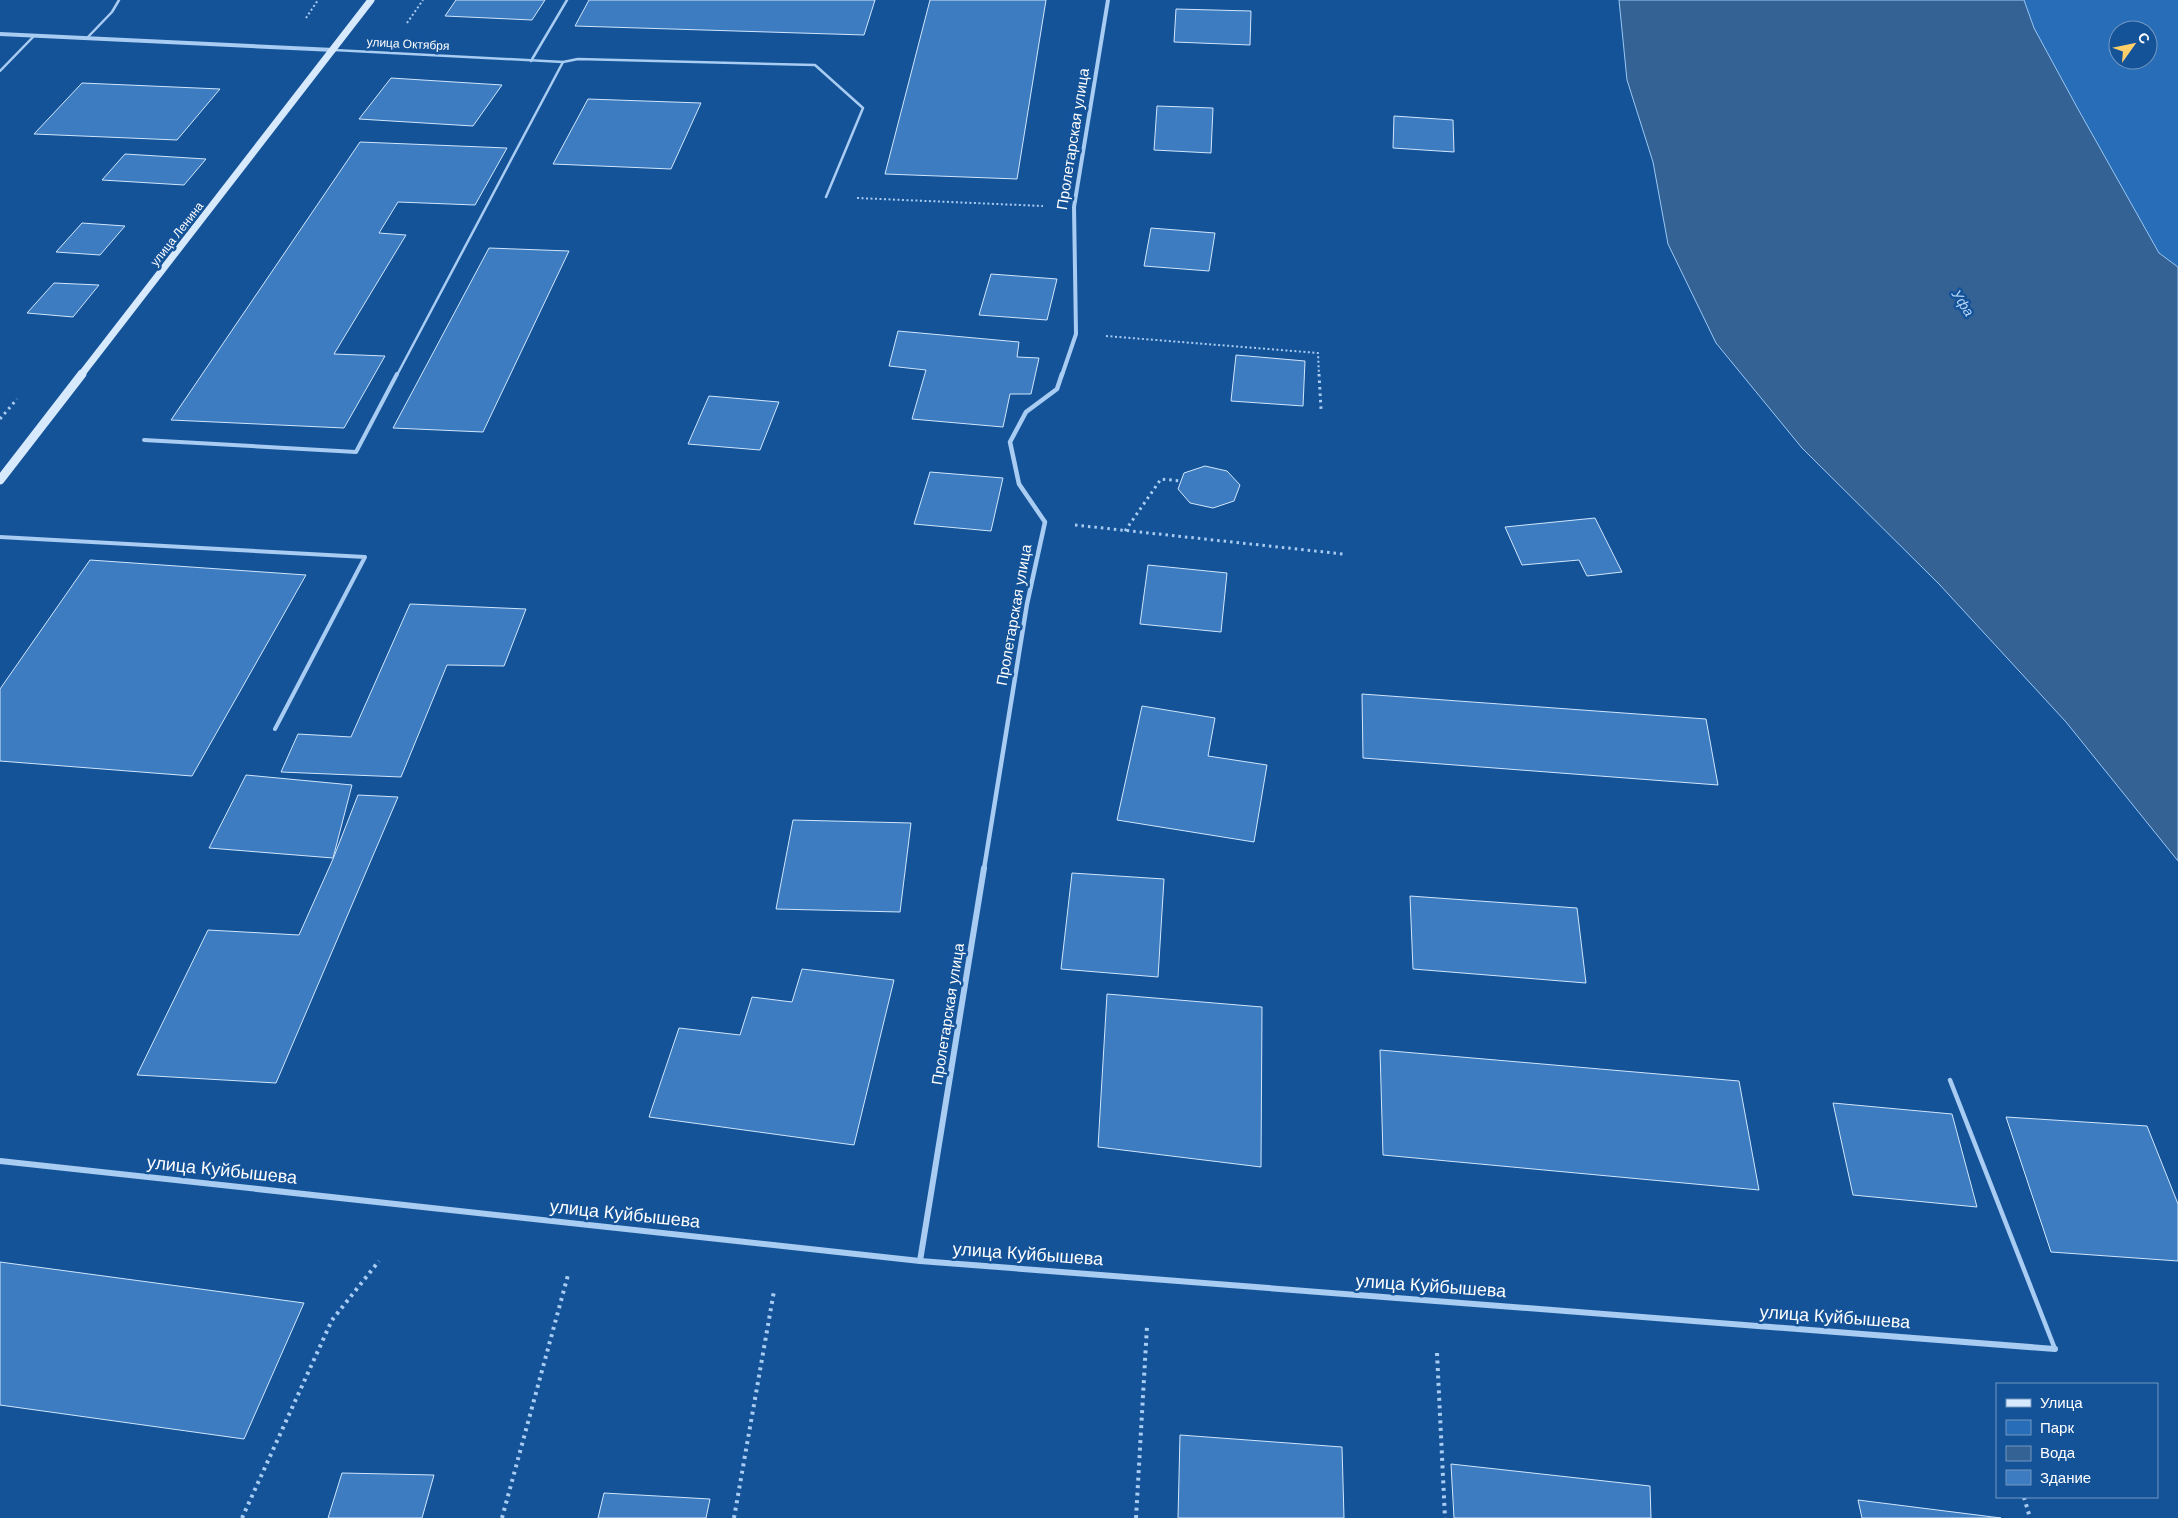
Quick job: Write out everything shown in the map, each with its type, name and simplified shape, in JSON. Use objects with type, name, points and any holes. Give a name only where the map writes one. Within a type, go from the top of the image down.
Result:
[{"type":"main road","name":"улица Ленина","points":[[0,480],[371,0]]},
{"type":"street","name":"Пролетарская улица","points":[[920,1261],[1027,604],[1044,522],[1019,484],[1010,442],[1026,412],[1057,389],[1076,334],[1074,207],[1108,0]]},
{"type":"street","name":"улица Октября","points":[[0,34],[334,50]]},
{"type":"street","name":"улица Куйбышева","points":[[0,1161],[920,1261],[2055,1349]]},
{"type":"lane","points":[[87,38],[112,12],[119,0]]},
{"type":"lane","points":[[531,61],[567,0]]},
{"type":"lane","points":[[0,70],[34,36]]},
{"type":"lane","name":"улица Октября","points":[[334,50],[562,62],[578,59],[815,65],[863,108],[826,197]]},
{"type":"lane","points":[[144,440],[356,452],[562,62]]},
{"type":"lane","points":[[0,537],[365,557],[274,729]]},
{"type":"lane","points":[[1950,1080],[2055,1349]]},
{"type":"path","points":[[826,197],[1074,207]]},
{"type":"path","points":[[1076,334],[1318,353],[1322,409]]},
{"type":"path","points":[[1125,531],[1161,479],[1181,481]]},
{"type":"path","points":[[1044,522],[1343,554]]},
{"type":"path","points":[[242,1518],[332,1320],[379,1261]]},
{"type":"path","points":[[502,1518],[568,1276]]},
{"type":"path","points":[[734,1518],[774,1291]]},
{"type":"path","points":[[1136,1518],[1147,1326]]},
{"type":"path","points":[[1437,1353],[1445,1518]]},
{"type":"path","points":[[2024,1498],[2030,1518]]},
{"type":"green space","points":[[2024,0],[2178,0],[2178,267],[2159,253],[2034,28]]},
{"type":"water","name":"Уфа","points":[[1619,0],[2024,0],[2034,28],[2159,253],[2178,267],[2178,861],[2066,722],[1939,584],[1802,448],[1716,343],[1668,244],[1653,162],[1627,80]]},
{"type":"building","points":[[456,0],[545,0],[532,20],[445,16]]},
{"type":"building","points":[[589,0],[875,0],[864,35],[575,26]]},
{"type":"building","points":[[930,0],[1046,0],[1017,179],[885,174]]},
{"type":"building","points":[[1176,9],[1251,11],[1250,45],[1174,42]]},
{"type":"building","points":[[391,78],[502,85],[473,126],[359,119]]},
{"type":"building","points":[[82,83],[220,89],[177,140],[34,134]]},
{"type":"building","points":[[588,99],[701,103],[671,169],[553,164]]},
{"type":"building","points":[[1157,106],[1213,108],[1211,153],[1154,150]]},
{"type":"building","points":[[1394,116],[1453,120],[1454,152],[1393,148]]},
{"type":"building","points":[[360,142],[507,148],[475,205],[398,202],[379,233],[406,235],[334,354],[385,356],[344,428],[171,420]]},
{"type":"building","points":[[125,154],[206,159],[184,185],[102,180]]},
{"type":"building","points":[[82,223],[125,226],[100,255],[56,252]]},
{"type":"building","points":[[1151,228],[1215,233],[1209,271],[1144,266]]},
{"type":"building","points":[[489,248],[569,251],[483,432],[393,428]]},
{"type":"building","points":[[991,274],[1057,279],[1047,320],[979,315]]},
{"type":"building","points":[[54,283],[99,285],[73,317],[27,313]]},
{"type":"building","points":[[898,331],[1019,342],[1017,357],[1039,358],[1031,394],[1010,394],[1003,427],[912,419],[926,370],[889,366]]},
{"type":"building","points":[[1236,355],[1305,361],[1303,406],[1231,401]]},
{"type":"building","points":[[709,396],[779,402],[760,450],[688,444]]},
{"type":"building","points":[[1205,466],[1227,471],[1240,485],[1234,501],[1213,508],[1190,503],[1178,489],[1184,473]]},
{"type":"building","points":[[930,472],[1003,478],[991,531],[914,524]]},
{"type":"building","points":[[1595,518],[1622,572],[1587,576],[1579,560],[1522,565],[1505,527]]},
{"type":"building","points":[[90,560],[306,575],[192,776],[0,761],[0,689]]},
{"type":"building","points":[[1148,565],[1227,573],[1221,632],[1140,624]]},
{"type":"building","points":[[410,604],[526,609],[504,666],[447,665],[401,777],[281,772],[298,734],[351,737]]},
{"type":"building","points":[[1362,694],[1706,719],[1718,785],[1363,758]]},
{"type":"building","points":[[1142,706],[1215,718],[1208,756],[1267,765],[1254,842],[1117,820]]},
{"type":"building","points":[[246,775],[352,785],[333,858],[209,848]]},
{"type":"building","points":[[358,795],[398,797],[276,1083],[137,1075],[208,930],[299,935],[333,859]]},
{"type":"building","points":[[793,820],[911,823],[900,912],[776,909]]},
{"type":"building","points":[[1072,873],[1164,879],[1158,977],[1061,969]]},
{"type":"building","points":[[1410,896],[1577,908],[1586,983],[1413,969]]},
{"type":"building","points":[[802,969],[894,980],[854,1145],[649,1117],[679,1028],[740,1035],[752,997],[792,1002]]},
{"type":"building","points":[[1107,994],[1262,1007],[1261,1167],[1098,1147]]},
{"type":"building","points":[[1380,1050],[1739,1081],[1759,1190],[1383,1155]]},
{"type":"building","points":[[1833,1103],[1952,1114],[1977,1207],[1853,1195]]},
{"type":"building","points":[[2006,1117],[2147,1126],[2178,1204],[2178,1261],[2051,1252]]},
{"type":"building","points":[[0,1262],[304,1303],[244,1439],[0,1405]]},
{"type":"building","points":[[1180,1435],[1342,1447],[1344,1518],[1178,1518]]},
{"type":"building","points":[[1451,1464],[1650,1486],[1651,1518],[1454,1518]]},
{"type":"building","points":[[342,1473],[434,1475],[422,1518],[328,1518]]},
{"type":"building","points":[[604,1493],[710,1499],[706,1518],[598,1518]]},
{"type":"building","points":[[1858,1500],[2001,1518],[1862,1518]]}]
